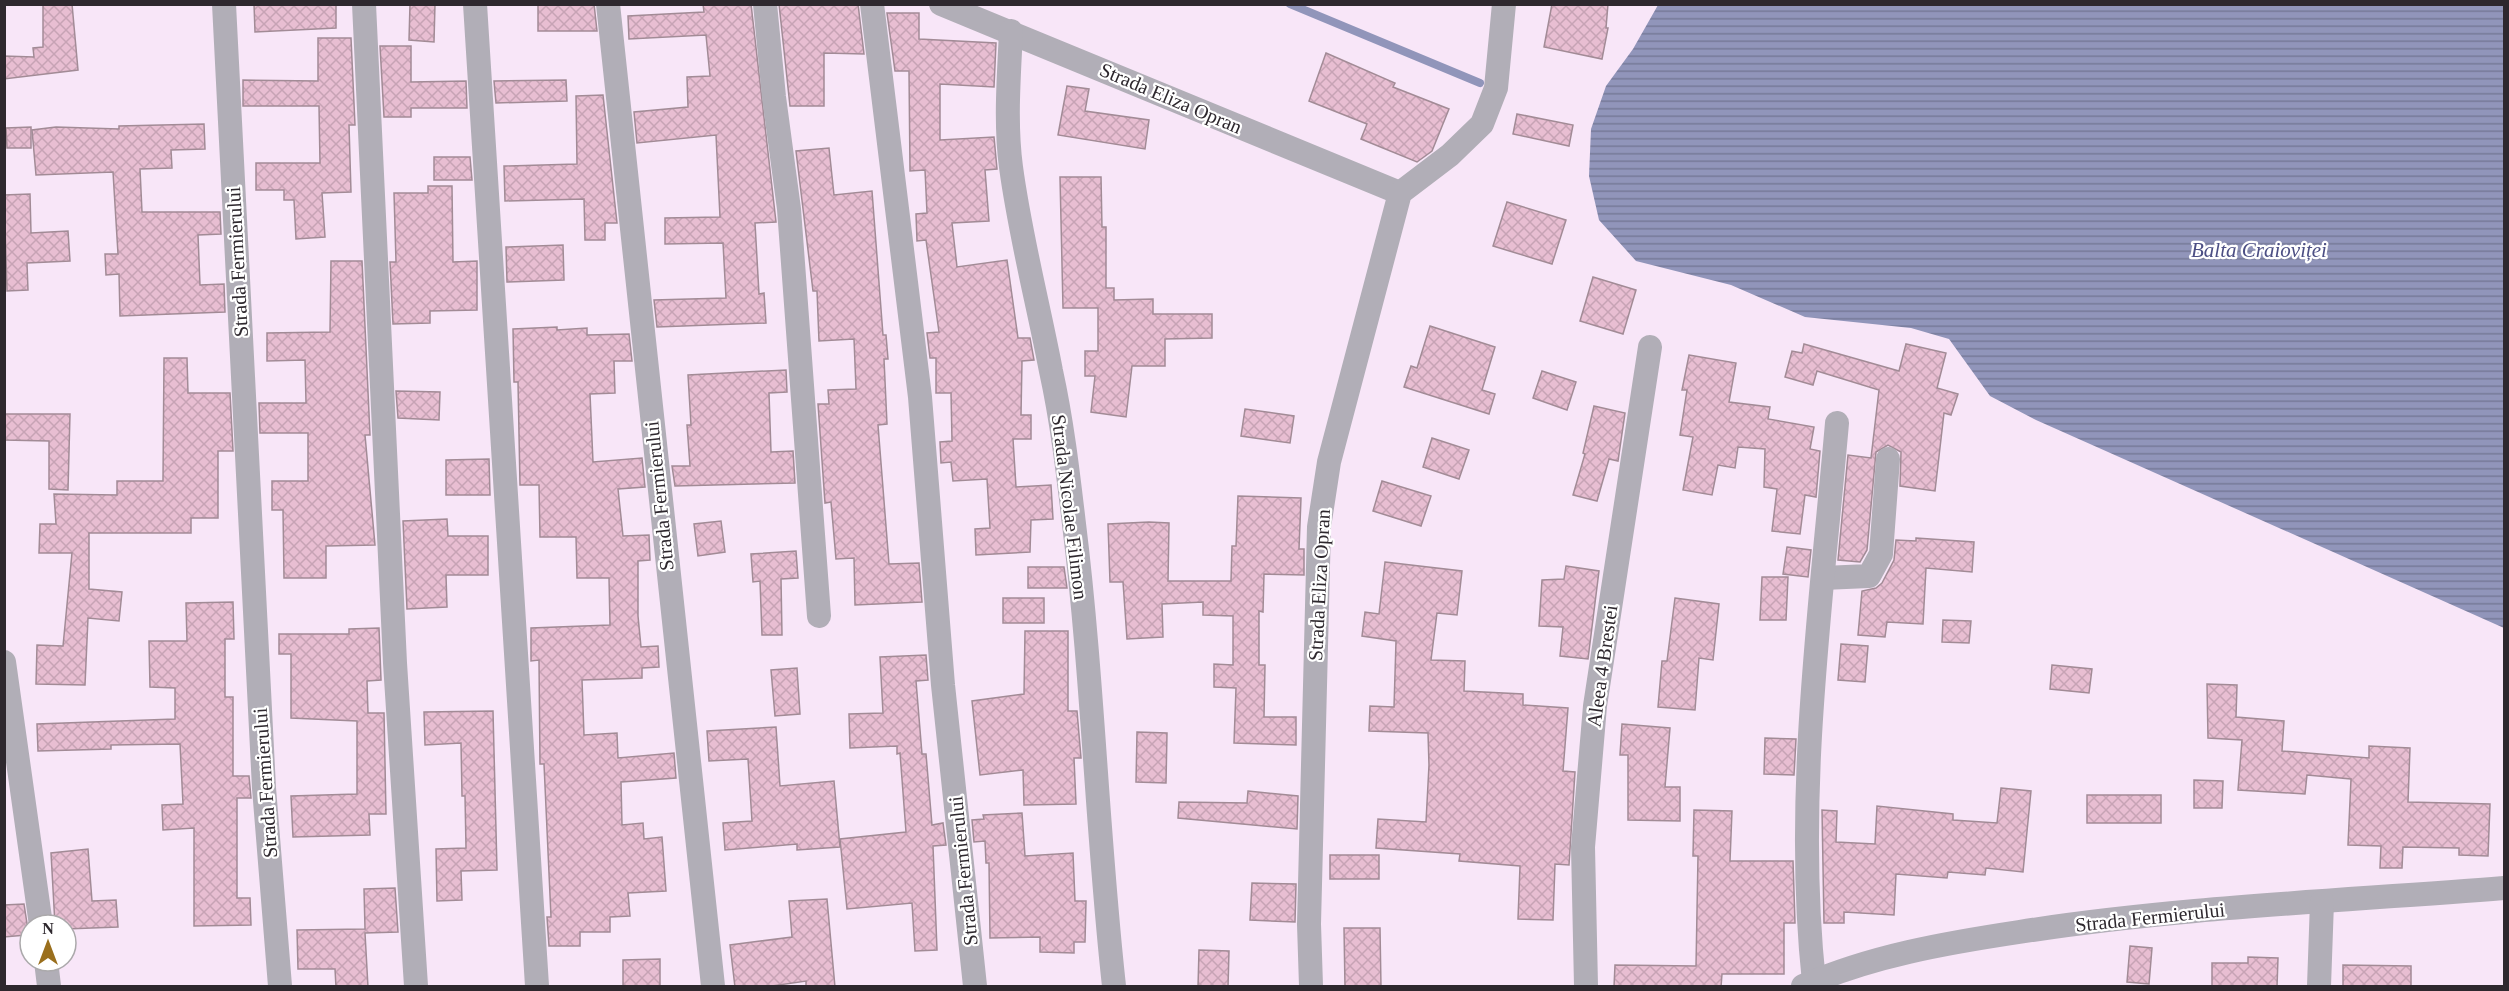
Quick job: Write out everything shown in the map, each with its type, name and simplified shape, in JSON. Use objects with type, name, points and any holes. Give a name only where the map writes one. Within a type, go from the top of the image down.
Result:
[{"type":"street","name":"Strada Fermierului","points":[[224,4],[264,788],[280,987]]},
{"type":"street","points":[[364,4],[395,663],[416,987]]},
{"type":"street","points":[[475,4],[537,987]]},
{"type":"street","name":"Strada Fermierului","points":[[608,4],[712,987]]},
{"type":"street","points":[[765,4],[774,97],[789,209],[819,616]]},
{"type":"street","name":"Strada Fermierului","points":[[872,4],[920,397],[943,685],[975,987]]},
{"type":"street","name":"Strada Eliza Opran","points":[[941,4],[1400,193],[1329,462],[1319,527],[1309,924],[1311,987]]},
{"type":"street","points":[[1400,193],[1450,155],[1482,124],[1496,88],[1504,4]]},
{"type":"street","name":"Strada Nicolae Filimon","points":[[1011,31],[1008,94],[1010,165],[1023,241],[1052,373],[1074,524],[1097,766],[1104,902],[1114,987]]},
{"type":"street","name":"Aleea 4 Brestei","points":[[1586,987],[1583,847],[1595,706],[1650,347]]},
{"type":"street","points":[[1809,984],[1806,853],[1808,780],[1837,423]]},
{"type":"street","points":[[1823,578],[1869,576],[1881,554],[1888,459]]},
{"type":"street","points":[[4,662],[39,913]]},
{"type":"street","name":"Strada Fermierului","points":[[1809,984],[1927,946],[2061,925],[2192,911],[2505,888]]},
{"type":"street","points":[[2319,987],[2322,902]]},
{"type":"water","name":"Balta Craioviței","points":[[1658,5],[2504,5],[2504,628],[2036,420],[1990,396],[1949,339],[1911,328],[1805,317],[1731,285],[1636,261],[1599,220],[1589,176],[1591,129],[1606,86],[1633,49]]},
{"type":"building","points":[[43,4],[72,4],[78,70],[4,79],[4,56],[34,57],[33,48],[43,47]]},
{"type":"building","points":[[254,4],[336,4],[336,28],[255,32]]},
{"type":"building","points":[[410,4],[435,4],[434,42],[409,40]]},
{"type":"building","points":[[538,4],[594,4],[597,31],[538,31]]},
{"type":"building","points":[[703,4],[751,4],[776,222],[755,223],[759,294],[764,293],[766,323],[657,327],[654,300],[726,298],[723,243],[665,244],[665,218],[720,217],[716,135],[637,143],[634,112],[688,107],[687,77],[710,76],[706,35],[629,39],[628,16],[704,12]]},
{"type":"building","points":[[779,4],[858,4],[864,54],[824,53],[824,106],[790,106]]},
{"type":"building","points":[[1552,4],[1608,4],[1606,28],[1608,28],[1602,59],[1544,47]]},
{"type":"building","points":[[887,13],[919,13],[919,39],[996,43],[994,87],[940,84],[940,140],[994,137],[997,169],[985,170],[989,221],[952,223],[957,267],[1007,260],[1018,338],[1030,338],[1034,360],[1022,361],[1021,415],[1031,415],[1031,439],[1013,439],[1016,487],[1051,485],[1053,519],[1031,520],[1030,552],[976,555],[975,529],[990,528],[987,479],[953,481],[951,462],[941,463],[940,442],[952,441],[951,393],[936,393],[936,358],[930,358],[927,333],[939,332],[926,240],[917,241],[916,214],[927,213],[925,170],[910,171],[909,71],[895,71]]},
{"type":"building","points":[[318,38],[351,38],[355,125],[349,125],[351,192],[322,193],[325,237],[296,239],[294,200],[284,200],[284,190],[256,190],[256,163],[320,163],[319,106],[243,106],[243,80],[318,81]]},
{"type":"building","points":[[380,46],[411,46],[411,82],[466,81],[467,108],[411,108],[411,117],[384,117]]},
{"type":"building","points":[[1326,53],[1395,83],[1393,87],[1449,109],[1432,151],[1417,162],[1361,139],[1367,124],[1309,101]]},
{"type":"building","points":[[566,80],[567,101],[496,103],[494,81]]},
{"type":"building","points":[[1067,86],[1089,89],[1085,111],[1149,120],[1145,149],[1058,135]]},
{"type":"building","points":[[603,95],[617,223],[605,223],[605,240],[585,240],[584,199],[505,201],[504,166],[577,164],[576,96]]},
{"type":"building","points":[[1517,114],[1573,125],[1569,146],[1513,134]]},
{"type":"building","points":[[204,124],[205,149],[171,150],[172,168],[140,169],[142,212],[220,212],[221,234],[198,235],[200,285],[224,284],[225,312],[120,316],[119,274],[106,275],[105,254],[118,254],[113,172],[36,175],[32,130],[56,127],[119,129],[119,126]]},
{"type":"building","points":[[31,127],[31,148],[7,148],[6,128]]},
{"type":"building","points":[[829,148],[834,195],[872,191],[883,335],[886,335],[888,359],[884,359],[887,424],[878,425],[889,564],[919,563],[922,602],[855,605],[854,558],[836,559],[831,502],[825,503],[818,404],[829,404],[828,390],[856,389],[854,339],[819,341],[817,291],[813,291],[796,151]]},
{"type":"building","points":[[434,157],[470,157],[472,180],[434,180]]},
{"type":"building","points":[[1060,177],[1101,177],[1102,227],[1106,227],[1106,288],[1114,288],[1114,300],[1153,299],[1153,314],[1212,314],[1212,338],[1165,339],[1165,366],[1132,366],[1126,417],[1091,412],[1095,376],[1085,376],[1085,351],[1098,351],[1098,308],[1063,308]]},
{"type":"building","points":[[428,186],[452,186],[453,262],[477,261],[477,310],[430,311],[430,323],[393,324],[390,262],[396,262],[394,193],[428,193]]},
{"type":"building","points":[[30,194],[31,233],[68,231],[70,261],[27,263],[28,290],[7,291],[4,195]]},
{"type":"building","points":[[1507,202],[1566,220],[1552,264],[1493,246]]},
{"type":"building","points":[[563,245],[564,280],[507,282],[506,247]]},
{"type":"building","points":[[331,261],[362,261],[370,435],[365,435],[375,545],[326,546],[326,578],[284,578],[283,510],[272,510],[272,481],[308,481],[308,433],[260,433],[259,403],[306,403],[305,360],[267,361],[267,333],[330,332]]},
{"type":"building","points":[[1593,277],[1636,290],[1623,334],[1580,321]]},
{"type":"building","points":[[1430,326],[1495,347],[1482,390],[1495,394],[1489,414],[1404,387],[1411,366],[1417,368]]},
{"type":"building","points":[[557,327],[557,330],[587,328],[587,335],[629,334],[632,361],[614,361],[615,393],[590,394],[593,462],[642,458],[645,487],[618,489],[623,536],[649,535],[650,560],[638,561],[638,616],[641,647],[658,646],[659,667],[642,668],[642,678],[582,680],[584,735],[617,733],[618,758],[674,753],[676,778],[621,782],[622,825],[643,823],[644,839],[662,837],[666,891],[628,893],[630,916],[610,917],[610,932],[580,932],[580,946],[549,946],[547,917],[551,917],[544,764],[540,764],[539,660],[531,661],[531,628],[610,625],[609,578],[577,578],[576,537],[540,537],[539,485],[520,485],[518,382],[514,382],[513,329]]},
{"type":"building","points":[[1804,344],[1899,371],[1906,344],[1946,353],[1937,388],[1958,394],[1951,415],[1944,413],[1935,491],[1900,486],[1901,452],[1888,445],[1876,452],[1867,550],[1860,562],[1838,560],[1848,455],[1871,458],[1879,390],[1817,371],[1813,385],[1785,377],[1792,351],[1802,353]]},
{"type":"building","points":[[1689,355],[1736,363],[1729,402],[1770,407],[1768,419],[1814,427],[1810,449],[1820,451],[1816,497],[1805,495],[1800,534],[1772,531],[1777,489],[1764,487],[1765,449],[1738,447],[1735,468],[1718,465],[1712,495],[1683,490],[1693,437],[1680,435],[1687,390],[1682,390]]},
{"type":"building","points":[[164,358],[187,358],[188,393],[230,393],[233,451],[218,451],[218,518],[191,518],[191,533],[89,533],[89,589],[122,592],[119,621],[88,618],[85,685],[36,684],[37,645],[63,646],[72,553],[39,553],[40,524],[56,524],[54,494],[117,495],[117,481],[163,481]]},
{"type":"building","points":[[786,370],[787,392],[769,393],[771,452],[793,451],[795,483],[675,486],[672,466],[690,466],[687,425],[691,425],[688,375]]},
{"type":"building","points":[[1542,371],[1576,382],[1567,410],[1533,398]]},
{"type":"building","points":[[396,391],[440,392],[439,420],[398,418]]},
{"type":"building","points":[[1594,406],[1625,413],[1618,461],[1609,459],[1597,501],[1573,495],[1585,454],[1583,453]]},
{"type":"building","points":[[1245,409],[1294,416],[1290,443],[1241,436]]},
{"type":"building","points":[[4,414],[70,414],[68,490],[49,489],[49,441],[4,440]]},
{"type":"building","points":[[1432,438],[1469,450],[1459,479],[1423,467]]},
{"type":"building","points":[[489,459],[490,495],[446,495],[446,460]]},
{"type":"building","points":[[1382,481],[1431,496],[1421,526],[1373,511]]},
{"type":"building","points":[[1238,496],[1301,498],[1299,549],[1304,549],[1304,575],[1264,574],[1263,612],[1259,611],[1259,665],[1265,665],[1264,717],[1296,717],[1296,745],[1234,743],[1236,688],[1214,687],[1214,664],[1233,665],[1233,616],[1203,615],[1203,602],[1162,604],[1163,637],[1127,639],[1123,582],[1110,582],[1108,524],[1149,522],[1169,523],[1168,581],[1231,581],[1232,546],[1236,546]]},
{"type":"building","points":[[447,519],[448,536],[488,536],[488,575],[446,575],[447,607],[407,609],[403,521]]},
{"type":"building","points":[[721,521],[725,552],[698,556],[694,524]]},
{"type":"building","points":[[1916,538],[1974,542],[1972,572],[1926,568],[1923,624],[1887,622],[1885,637],[1858,635],[1862,591],[1876,588],[1882,583],[1894,560],[1896,540],[1916,541]]},
{"type":"building","points":[[1787,547],[1811,550],[1808,577],[1783,574]]},
{"type":"building","points":[[796,551],[798,578],[781,579],[782,635],[762,635],[760,581],[753,582],[751,554]]},
{"type":"building","points":[[1385,562],[1462,571],[1457,615],[1437,613],[1431,660],[1465,661],[1464,691],[1523,694],[1523,705],[1568,708],[1563,771],[1575,772],[1569,865],[1555,864],[1553,920],[1518,919],[1520,866],[1459,861],[1460,854],[1376,848],[1378,819],[1426,822],[1429,765],[1428,733],[1369,731],[1370,706],[1394,707],[1396,641],[1362,636],[1365,612],[1379,614]]},
{"type":"building","points":[[1566,566],[1599,571],[1588,659],[1560,656],[1563,627],[1539,626],[1542,580],[1564,579]]},
{"type":"building","points":[[1028,567],[1064,567],[1067,588],[1028,588]]},
{"type":"building","points":[[1762,577],[1788,577],[1786,620],[1760,620]]},
{"type":"building","points":[[1003,598],[1044,598],[1044,623],[1003,623]]},
{"type":"building","points":[[1675,598],[1719,604],[1713,660],[1699,658],[1695,710],[1658,707],[1662,661],[1667,661]]},
{"type":"building","points":[[233,602],[234,639],[225,639],[225,697],[233,697],[233,776],[249,776],[251,798],[237,798],[237,898],[250,898],[251,925],[194,926],[194,828],[163,830],[162,805],[183,804],[180,744],[111,745],[111,749],[38,751],[37,724],[175,719],[175,688],[150,687],[149,641],[187,641],[186,603]]},
{"type":"building","points":[[1943,620],[1971,621],[1969,643],[1942,642]]},
{"type":"building","points":[[379,628],[381,680],[367,681],[368,713],[384,713],[386,814],[369,814],[370,835],[293,837],[291,796],[357,794],[357,721],[291,718],[291,654],[279,654],[279,634],[349,634],[349,629]]},
{"type":"building","points":[[1025,631],[1068,631],[1068,711],[1077,711],[1081,758],[1074,758],[1076,804],[1024,805],[1023,770],[980,775],[972,701],[1024,694]]},
{"type":"building","points":[[1841,644],[1868,646],[1865,682],[1838,680]]},
{"type":"building","points":[[926,655],[928,680],[916,681],[922,754],[926,754],[932,825],[943,823],[946,845],[933,846],[937,950],[915,951],[912,903],[847,909],[840,839],[906,832],[900,753],[897,754],[897,746],[850,748],[849,714],[883,713],[880,657]]},
{"type":"building","points":[[2052,665],[2092,669],[2089,693],[2050,689]]},
{"type":"building","points":[[797,668],[800,714],[775,716],[771,670]]},
{"type":"building","points":[[2207,684],[2237,685],[2236,717],[2284,721],[2282,751],[2369,758],[2369,746],[2410,748],[2408,802],[2490,804],[2488,856],[2459,855],[2459,848],[2403,847],[2402,868],[2380,868],[2381,846],[2348,845],[2351,779],[2307,775],[2305,794],[2238,790],[2242,740],[2208,738]]},
{"type":"building","points":[[493,711],[497,870],[461,871],[462,900],[437,901],[436,849],[466,848],[465,796],[462,796],[461,743],[425,745],[424,712]]},
{"type":"building","points":[[1622,724],[1670,728],[1665,787],[1680,787],[1680,821],[1628,820],[1628,755],[1620,755]]},
{"type":"building","points":[[776,727],[780,786],[834,781],[840,847],[797,850],[797,844],[725,850],[723,823],[752,821],[748,759],[709,761],[707,731]]},
{"type":"building","points":[[1137,732],[1167,733],[1166,783],[1136,782]]},
{"type":"building","points":[[1765,738],[1796,739],[1794,775],[1764,774]]},
{"type":"building","points":[[2194,780],[2223,781],[2222,808],[2194,808]]},
{"type":"building","points":[[2001,788],[2031,791],[2023,872],[1986,868],[1985,875],[1948,872],[1947,878],[1896,874],[1894,915],[1844,912],[1844,923],[1824,923],[1822,810],[1837,811],[1836,842],[1875,844],[1877,806],[1953,814],[1953,820],[1997,823]]},
{"type":"building","points":[[1248,791],[1298,796],[1297,829],[1178,818],[1179,802],[1247,803]]},
{"type":"building","points":[[2087,795],[2161,795],[2161,823],[2087,823]]},
{"type":"building","points":[[1694,810],[1732,811],[1730,861],[1793,861],[1795,923],[1784,923],[1784,974],[1722,974],[1721,987],[1614,987],[1615,965],[1696,966],[1698,856],[1693,856]]},
{"type":"building","points":[[1022,813],[1025,856],[1073,853],[1075,901],[1086,901],[1085,942],[1074,942],[1074,953],[1040,952],[1040,937],[990,938],[989,863],[986,863],[985,841],[974,842],[972,820],[984,819],[983,815]]},
{"type":"building","points":[[88,849],[92,901],[116,900],[118,927],[78,929],[78,913],[54,913],[51,853]]},
{"type":"building","points":[[1330,855],[1379,855],[1379,879],[1330,879]]},
{"type":"building","points":[[1252,883],[1296,884],[1295,922],[1250,920]]},
{"type":"building","points":[[395,888],[398,932],[365,933],[368,987],[336,987],[335,969],[298,969],[297,930],[365,929],[364,889]]},
{"type":"building","points":[[827,899],[835,987],[806,987],[806,981],[765,987],[735,987],[730,945],[792,937],[789,901]]},
{"type":"building","points":[[24,904],[25,913],[18,913],[18,936],[4,937],[4,905]]},
{"type":"building","points":[[1344,928],[1380,928],[1381,987],[1345,987]]},
{"type":"building","points":[[2130,946],[2152,948],[2149,984],[2127,982]]},
{"type":"building","points":[[1199,950],[1229,951],[1228,987],[1198,987]]},
{"type":"building","points":[[2248,957],[2278,958],[2277,987],[2212,987],[2212,963],[2248,963]]},
{"type":"building","points":[[660,959],[660,987],[623,987],[623,960]]},
{"type":"building","points":[[2343,965],[2411,966],[2411,987],[2343,987]]},
{"type":"waterway","points":[[1290,4],[1480,83]]}]
